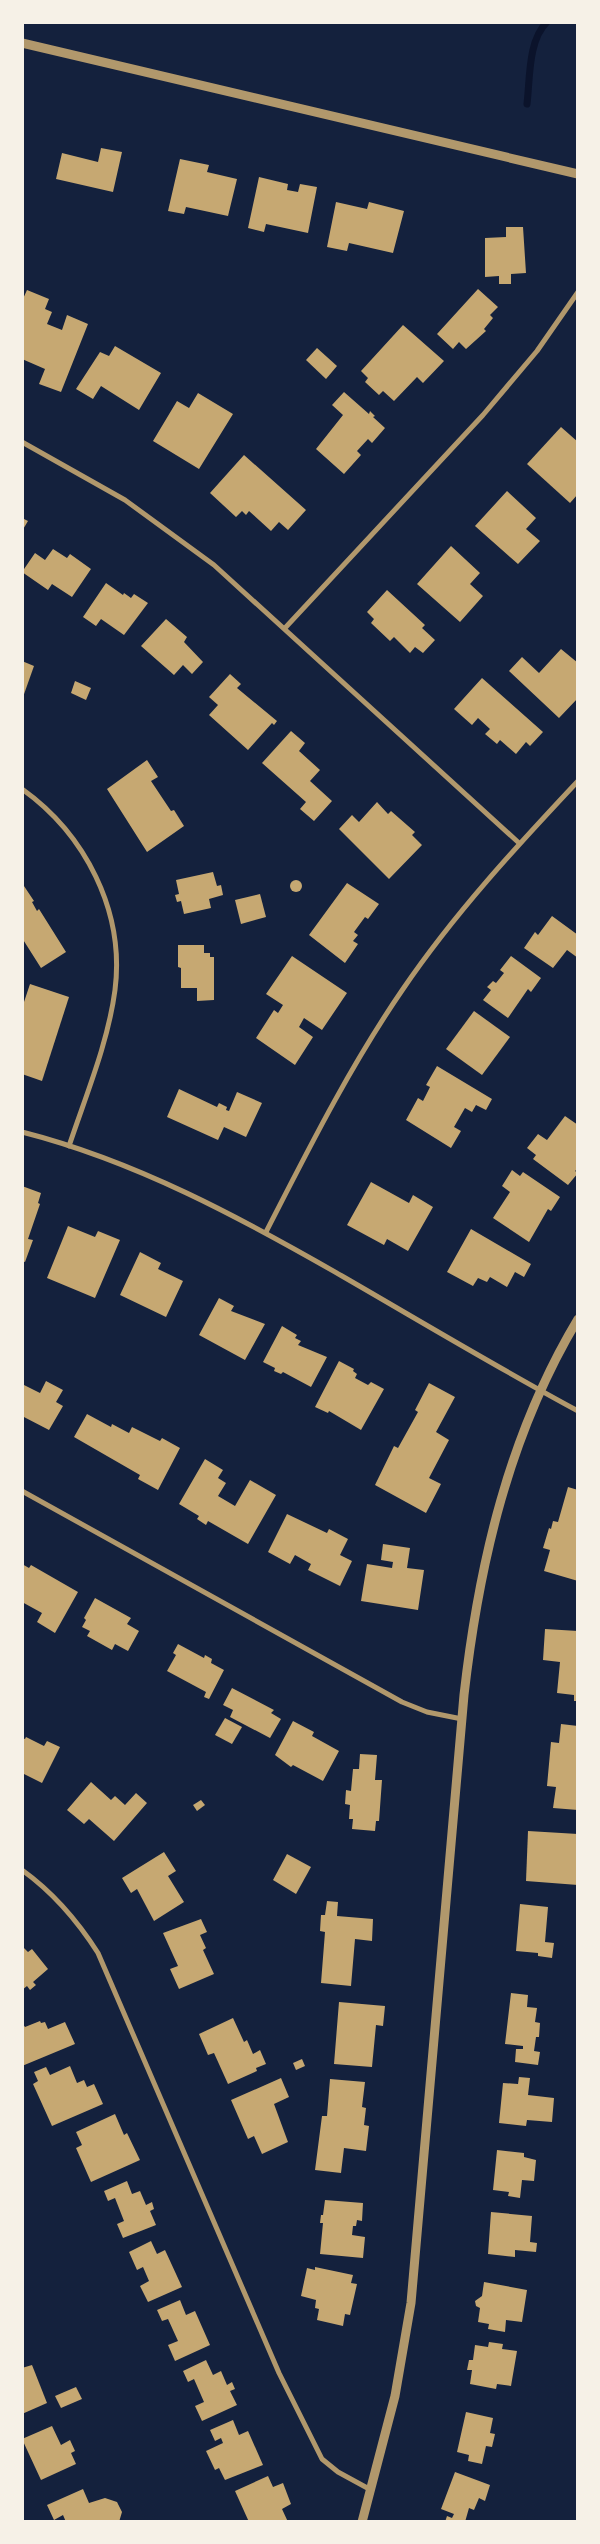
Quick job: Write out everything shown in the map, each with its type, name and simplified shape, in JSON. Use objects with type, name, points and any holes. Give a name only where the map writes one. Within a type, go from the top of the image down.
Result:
[{"type":"street","points":[[22,43],[578,174]]},
{"type":"street","points":[[285,628],[483,415],[537,351],[578,292]]},
{"type":"street","points":[[22,442],[92,480],[151,518],[214,565],[519,843]]},
{"type":"street","points":[[266,1232],[336,1096],[390,1008],[457,917],[519,843],[578,781]]},
{"type":"street","points":[[22,789],[44,805],[67,828],[85,854],[110,912],[115,949],[115,988],[106,1032],[69,1146]]},
{"type":"street","points":[[22,1132],[69,1146],[179,1189],[266,1232],[578,1411]]},
{"type":"street","points":[[362,2522],[394,2396],[411,2303],[462,1718],[470,1642],[484,1561],[506,1482],[541,1391],[578,1319]]},
{"type":"street","points":[[22,1490],[402,1702],[427,1712],[462,1718]]},
{"type":"street","points":[[22,1870],[48,1891],[70,1913],[98,1953],[279,2372],[322,2460],[338,2472],[371,2490]]},
{"type":"building","points":[[101,148],[122,152],[113,192],[56,179],[62,153],[98,162]]},
{"type":"building","points":[[180,159],[209,165],[207,172],[237,179],[228,216],[186,207],[184,214],[168,211]]},
{"type":"building","points":[[259,177],[288,184],[287,190],[298,192],[300,184],[317,187],[308,233],[266,224],[264,232],[248,228]]},
{"type":"building","points":[[336,202],[367,209],[369,202],[404,211],[393,253],[349,243],[347,251],[327,247]]},
{"type":"building","points":[[506,227],[523,227],[526,273],[511,274],[511,284],[499,284],[499,276],[485,277],[485,238],[506,237]]},
{"type":"building","points":[[478,289],[498,307],[490,315],[493,318],[484,329],[486,331],[466,349],[459,342],[453,349],[437,334]]},
{"type":"building","points":[[27,290],[49,299],[45,309],[52,312],[47,324],[62,330],[67,315],[88,324],[61,392],[39,384],[45,369],[22,359],[22,301]]},
{"type":"building","points":[[403,325],[444,361],[423,383],[417,377],[394,401],[383,391],[379,395],[365,382],[368,378],[361,371]]},
{"type":"building","points":[[115,346],[161,373],[139,410],[101,386],[93,399],[76,389],[100,352],[109,356]]},
{"type":"building","points":[[317,348],[337,366],[326,379],[306,360]]},
{"type":"building","points":[[344,392],[369,414],[370,411],[375,416],[373,417],[385,428],[372,443],[368,439],[357,451],[361,455],[344,474],[316,449],[343,415],[332,405]]},
{"type":"building","points":[[198,393],[233,414],[199,469],[153,441],[177,401],[189,408]]},
{"type":"building","points":[[561,427],[578,442],[578,494],[570,503],[527,464]]},
{"type":"building","points":[[244,455],[306,510],[288,530],[279,522],[271,531],[249,511],[246,515],[242,511],[236,517],[210,493]]},
{"type":"building","points":[[507,491],[536,518],[526,529],[540,541],[518,564],[475,526]]},
{"type":"building","points":[[22,518],[28,521],[22,531]]},
{"type":"building","points":[[451,546],[480,573],[470,584],[483,596],[460,622],[417,584]]},
{"type":"building","points":[[53,549],[67,558],[70,554],[91,569],[72,597],[52,584],[48,590],[22,572],[35,553],[45,560]]},
{"type":"building","points":[[106,583],[123,595],[124,593],[131,598],[134,594],[148,603],[124,635],[101,619],[96,626],[83,617]]},
{"type":"building","points":[[387,590],[425,625],[422,628],[435,640],[423,653],[415,647],[410,653],[394,637],[390,641],[371,623],[374,619],[367,612]]},
{"type":"building","points":[[166,619],[187,637],[184,642],[203,662],[192,674],[183,665],[174,675],[141,646]]},
{"type":"building","points":[[561,649],[578,663],[578,698],[559,718],[509,671],[522,657],[539,673]]},
{"type":"building","points":[[22,661],[34,666],[23,697],[22,697]]},
{"type":"building","points":[[230,674],[241,684],[237,688],[277,721],[274,725],[272,723],[248,750],[209,715],[218,705],[209,697]]},
{"type":"building","points":[[482,678],[543,732],[530,746],[526,742],[516,754],[500,740],[497,744],[485,734],[490,729],[478,718],[472,725],[454,709]]},
{"type":"building","points":[[75,681],[91,688],[86,700],[71,693]]},
{"type":"building","points":[[291,731],[305,743],[299,751],[320,770],[310,781],[332,801],[314,821],[300,809],[306,802],[262,763]]},
{"type":"building","points":[[147,760],[158,777],[151,781],[171,811],[174,810],[184,826],[147,852],[107,789]]},
{"type":"building","points":[[377,802],[388,814],[391,811],[415,832],[412,835],[422,845],[389,879],[339,829],[352,815],[359,822]]},
{"type":"building","points":[[213,872],[217,886],[221,885],[223,895],[209,899],[211,908],[184,914],[181,901],[177,902],[175,895],[179,894],[176,880]]},
{"type":"building","points":[[294,880],[298,880],[302,886],[298,892],[294,892],[290,888],[290,884]]},
{"type":"building","points":[[22,883],[34,901],[32,902],[37,911],[39,909],[66,952],[41,968],[22,938]]},
{"type":"building","points":[[347,883],[379,904],[368,919],[365,917],[354,932],[358,935],[353,941],[358,944],[345,963],[309,935]]},
{"type":"building","points":[[260,894],[266,917],[241,924],[235,900]]},
{"type":"building","points":[[552,916],[578,935],[578,958],[567,950],[553,968],[524,948],[535,932],[538,935]]},
{"type":"building","points":[[178,945],[204,945],[204,953],[210,953],[210,957],[214,957],[214,1000],[197,1001],[197,988],[181,988],[181,968],[178,967]]},
{"type":"building","points":[[292,956],[347,993],[322,1030],[304,1018],[299,1027],[313,1037],[295,1065],[256,1038],[274,1010],[278,1013],[283,1005],[266,994]]},
{"type":"building","points":[[511,956],[541,978],[531,992],[528,989],[508,1018],[483,1000],[491,990],[487,987],[493,981],[496,983],[504,973],[500,970]]},
{"type":"building","points":[[30,984],[69,997],[42,1081],[22,1074],[22,1008]]},
{"type":"building","points":[[474,1011],[510,1037],[482,1075],[446,1049]]},
{"type":"building","points":[[437,1066],[492,1099],[486,1110],[476,1105],[472,1112],[465,1108],[454,1127],[461,1131],[451,1148],[406,1120],[418,1098],[423,1101],[430,1087],[426,1085]]},
{"type":"building","points":[[179,1089],[217,1107],[219,1103],[227,1107],[226,1110],[229,1111],[237,1092],[262,1103],[246,1137],[224,1127],[218,1140],[167,1117]]},
{"type":"building","points":[[565,1116],[578,1125],[578,1168],[575,1171],[578,1173],[568,1185],[533,1159],[536,1155],[527,1148],[538,1134],[547,1140]]},
{"type":"building","points":[[512,1170],[520,1176],[523,1172],[560,1197],[551,1211],[548,1209],[529,1242],[493,1218],[510,1192],[502,1186]]},
{"type":"building","points":[[371,1182],[409,1203],[413,1195],[433,1207],[408,1251],[387,1239],[384,1245],[347,1225]]},
{"type":"building","points":[[22,1186],[41,1193],[38,1203],[40,1204],[28,1239],[33,1240],[25,1262],[22,1261]]},
{"type":"building","points":[[68,1226],[95,1237],[98,1231],[120,1240],[95,1298],[47,1278]]},
{"type":"building","points":[[471,1229],[531,1264],[524,1277],[515,1272],[507,1287],[490,1277],[487,1282],[478,1278],[473,1286],[447,1272]]},
{"type":"building","points":[[140,1252],[161,1263],[158,1269],[183,1281],[166,1317],[120,1295]]},
{"type":"building","points":[[219,1298],[234,1306],[231,1311],[265,1324],[245,1360],[199,1335]]},
{"type":"building","points":[[282,1326],[297,1335],[295,1338],[301,1341],[298,1345],[327,1357],[311,1387],[283,1372],[281,1374],[274,1371],[275,1368],[263,1362]]},
{"type":"building","points":[[339,1361],[354,1369],[353,1371],[357,1374],[355,1378],[368,1385],[371,1382],[384,1389],[361,1430],[329,1411],[328,1413],[315,1407]]},
{"type":"building","points":[[46,1381],[63,1390],[56,1402],[63,1406],[49,1430],[22,1416],[22,1384],[40,1393]]},
{"type":"building","points":[[429,1383],[455,1397],[436,1432],[449,1440],[429,1478],[441,1484],[426,1513],[375,1485],[394,1446],[398,1448],[418,1412],[415,1410]]},
{"type":"building","points":[[87,1414],[111,1427],[112,1424],[129,1433],[132,1427],[160,1441],[162,1438],[180,1448],[158,1490],[138,1479],[140,1475],[74,1437]]},
{"type":"building","points":[[205,1459],[223,1470],[218,1478],[226,1483],[218,1496],[235,1506],[250,1480],[276,1495],[248,1544],[208,1521],[206,1525],[197,1519],[199,1516],[179,1504]]},
{"type":"building","points":[[568,1487],[578,1490],[578,1581],[544,1571],[550,1550],[543,1548],[553,1521],[558,1522]]},
{"type":"building","points":[[287,1514],[327,1533],[329,1529],[348,1539],[340,1555],[352,1561],[340,1586],[308,1570],[311,1564],[295,1555],[290,1564],[268,1552]]},
{"type":"building","points":[[383,1544],[410,1548],[407,1568],[424,1570],[418,1610],[361,1601],[367,1564],[392,1568],[393,1562],[381,1560]]},
{"type":"building","points":[[22,1564],[29,1568],[31,1565],[78,1592],[55,1633],[37,1622],[42,1613],[22,1602]]},
{"type":"building","points":[[95,1598],[131,1618],[127,1624],[139,1631],[128,1651],[115,1644],[112,1650],[87,1636],[90,1631],[82,1627],[86,1620],[84,1618]]},
{"type":"building","points":[[545,1629],[578,1631],[578,1701],[574,1701],[574,1695],[557,1693],[560,1662],[543,1660]]},
{"type":"building","points":[[178,1644],[204,1658],[205,1655],[212,1659],[211,1663],[224,1670],[209,1699],[204,1697],[206,1692],[167,1671],[176,1655],[173,1653]]},
{"type":"building","points":[[232,1688],[274,1710],[271,1713],[281,1719],[270,1738],[230,1717],[233,1710],[223,1705]]},
{"type":"building","points":[[225,1718],[242,1727],[232,1744],[215,1735]]},
{"type":"building","points":[[293,1721],[314,1732],[312,1736],[339,1751],[323,1781],[293,1765],[291,1767],[275,1755]]},
{"type":"building","points":[[561,1724],[578,1726],[578,1810],[553,1808],[556,1787],[547,1786],[551,1742],[559,1743]]},
{"type":"building","points":[[26,1737],[44,1746],[47,1741],[60,1747],[42,1783],[22,1773],[22,1738],[25,1739]]},
{"type":"building","points":[[360,1754],[377,1755],[375,1780],[382,1780],[379,1821],[376,1821],[375,1831],[352,1829],[353,1819],[349,1819],[350,1805],[345,1804],[346,1790],[351,1791],[353,1769],[359,1769]]},
{"type":"building","points":[[91,1782],[111,1800],[115,1796],[125,1805],[136,1793],[147,1803],[114,1841],[89,1819],[84,1824],[67,1810]]},
{"type":"building","points":[[201,1800],[205,1805],[197,1811],[193,1805]]},
{"type":"building","points":[[528,1831],[578,1834],[578,1885],[526,1881]]},
{"type":"building","points":[[164,1852],[176,1871],[168,1876],[184,1902],[154,1921],[137,1889],[131,1893],[122,1878]]},
{"type":"building","points":[[287,1854],[311,1867],[296,1894],[273,1880]]},
{"type":"building","points":[[327,1901],[338,1902],[337,1916],[373,1919],[372,1941],[355,1939],[351,1986],[321,1983],[325,1932],[320,1931],[321,1915],[325,1915]]},
{"type":"building","points":[[520,1904],[548,1907],[545,1942],[554,1943],[552,1958],[538,1956],[538,1953],[516,1951]]},
{"type":"building","points":[[201,1919],[207,1932],[200,1935],[206,1948],[203,1950],[214,1974],[179,1989],[170,1969],[178,1966],[163,1933]]},
{"type":"building","points":[[22,1946],[28,1952],[32,1949],[48,1969],[33,1982],[36,1985],[30,1990],[27,1986],[22,1990]]},
{"type":"building","points":[[511,1993],[528,1995],[527,2007],[537,2008],[535,2022],[540,2023],[539,2037],[536,2037],[534,2051],[540,2052],[538,2065],[515,2062],[516,2049],[523,2049],[523,2046],[505,2044]]},
{"type":"building","points":[[339,2002],[385,2006],[383,2026],[376,2025],[372,2067],[334,2064]]},
{"type":"building","points":[[233,2018],[244,2042],[247,2040],[253,2054],[260,2050],[266,2064],[256,2068],[257,2071],[228,2084],[214,2053],[208,2055],[199,2034]]},
{"type":"building","points":[[40,2021],[41,2023],[45,2022],[48,2029],[65,2022],[75,2044],[22,2066],[22,2023],[25,2027]]},
{"type":"building","points":[[302,2059],[305,2066],[296,2070],[293,2063]]},
{"type":"building","points":[[70,2066],[77,2083],[84,2080],[87,2087],[94,2084],[103,2104],[52,2126],[33,2084],[38,2081],[34,2072],[46,2067],[50,2075]]},
{"type":"building","points":[[519,2077],[530,2078],[528,2095],[554,2098],[552,2122],[527,2120],[526,2126],[499,2123],[503,2083],[518,2084]]},
{"type":"building","points":[[281,2078],[289,2097],[274,2104],[288,2142],[262,2154],[254,2136],[248,2139],[231,2100]]},
{"type":"building","points":[[330,2079],[365,2082],[362,2107],[366,2108],[364,2125],[369,2126],[366,2151],[344,2148],[341,2173],[315,2170],[322,2116],[327,2116]]},
{"type":"building","points":[[115,2114],[124,2135],[127,2133],[140,2160],[91,2182],[76,2148],[82,2145],[76,2132]]},
{"type":"building","points":[[497,2150],[524,2153],[524,2157],[536,2160],[534,2181],[522,2180],[520,2198],[508,2196],[509,2192],[493,2190]]},
{"type":"building","points":[[127,2181],[132,2194],[140,2191],[146,2205],[152,2202],[154,2209],[150,2211],[156,2225],[123,2238],[117,2224],[124,2221],[115,2198],[108,2201],[104,2191]]},
{"type":"building","points":[[325,2200],[363,2203],[362,2221],[357,2220],[356,2226],[353,2226],[352,2235],[365,2237],[363,2258],[320,2254],[323,2223],[320,2223]]},
{"type":"building","points":[[491,2212],[532,2216],[530,2242],[537,2243],[536,2252],[515,2250],[515,2257],[488,2254]]},
{"type":"building","points":[[151,2241],[157,2254],[165,2250],[182,2287],[148,2302],[140,2286],[149,2281],[143,2267],[137,2270],[129,2252]]},
{"type":"building","points":[[315,2267],[353,2275],[351,2283],[357,2284],[350,2315],[345,2314],[343,2326],[317,2320],[319,2309],[315,2308],[316,2300],[301,2296],[307,2268],[315,2270]]},
{"type":"building","points":[[484,2282],[527,2290],[522,2322],[506,2320],[505,2332],[488,2329],[489,2324],[478,2322],[480,2308],[476,2306],[475,2301],[482,2296]]},
{"type":"building","points":[[180,2300],[186,2315],[195,2311],[210,2345],[175,2361],[168,2345],[178,2341],[168,2319],[162,2321],[157,2310]]},
{"type":"building","points":[[489,2342],[503,2344],[502,2349],[517,2351],[511,2386],[497,2384],[496,2389],[470,2384],[472,2370],[467,2370],[469,2360],[473,2360],[475,2345],[488,2347]]},
{"type":"building","points":[[206,2360],[213,2375],[221,2371],[227,2385],[232,2382],[235,2389],[230,2391],[237,2405],[202,2421],[195,2406],[204,2402],[194,2379],[188,2382],[183,2371]]},
{"type":"building","points":[[32,2365],[47,2403],[22,2414],[22,2368]]},
{"type":"building","points":[[76,2387],[82,2399],[61,2408],[55,2396]]},
{"type":"building","points":[[466,2412],[493,2418],[490,2433],[495,2434],[492,2447],[486,2446],[482,2464],[468,2461],[469,2455],[457,2452]]},
{"type":"building","points":[[233,2420],[239,2435],[248,2431],[263,2465],[225,2480],[219,2468],[215,2470],[206,2451],[223,2443],[221,2438],[215,2441],[210,2430]]},
{"type":"building","points":[[52,2426],[61,2445],[70,2440],[75,2451],[71,2453],[76,2464],[41,2480],[22,2439]]},
{"type":"building","points":[[455,2472],[490,2485],[485,2501],[479,2498],[474,2510],[469,2508],[465,2522],[445,2522],[447,2516],[452,2518],[454,2514],[441,2509]]},
{"type":"building","points":[[268,2476],[273,2487],[283,2483],[291,2504],[282,2509],[288,2522],[249,2522],[235,2491]]},
{"type":"building","points":[[83,2489],[89,2503],[105,2498],[117,2502],[122,2512],[119,2522],[66,2522],[63,2515],[54,2520],[47,2505]]},
{"type":"waterway","points":[[527,104],[533,49],[536,39],[547,22]]}]
